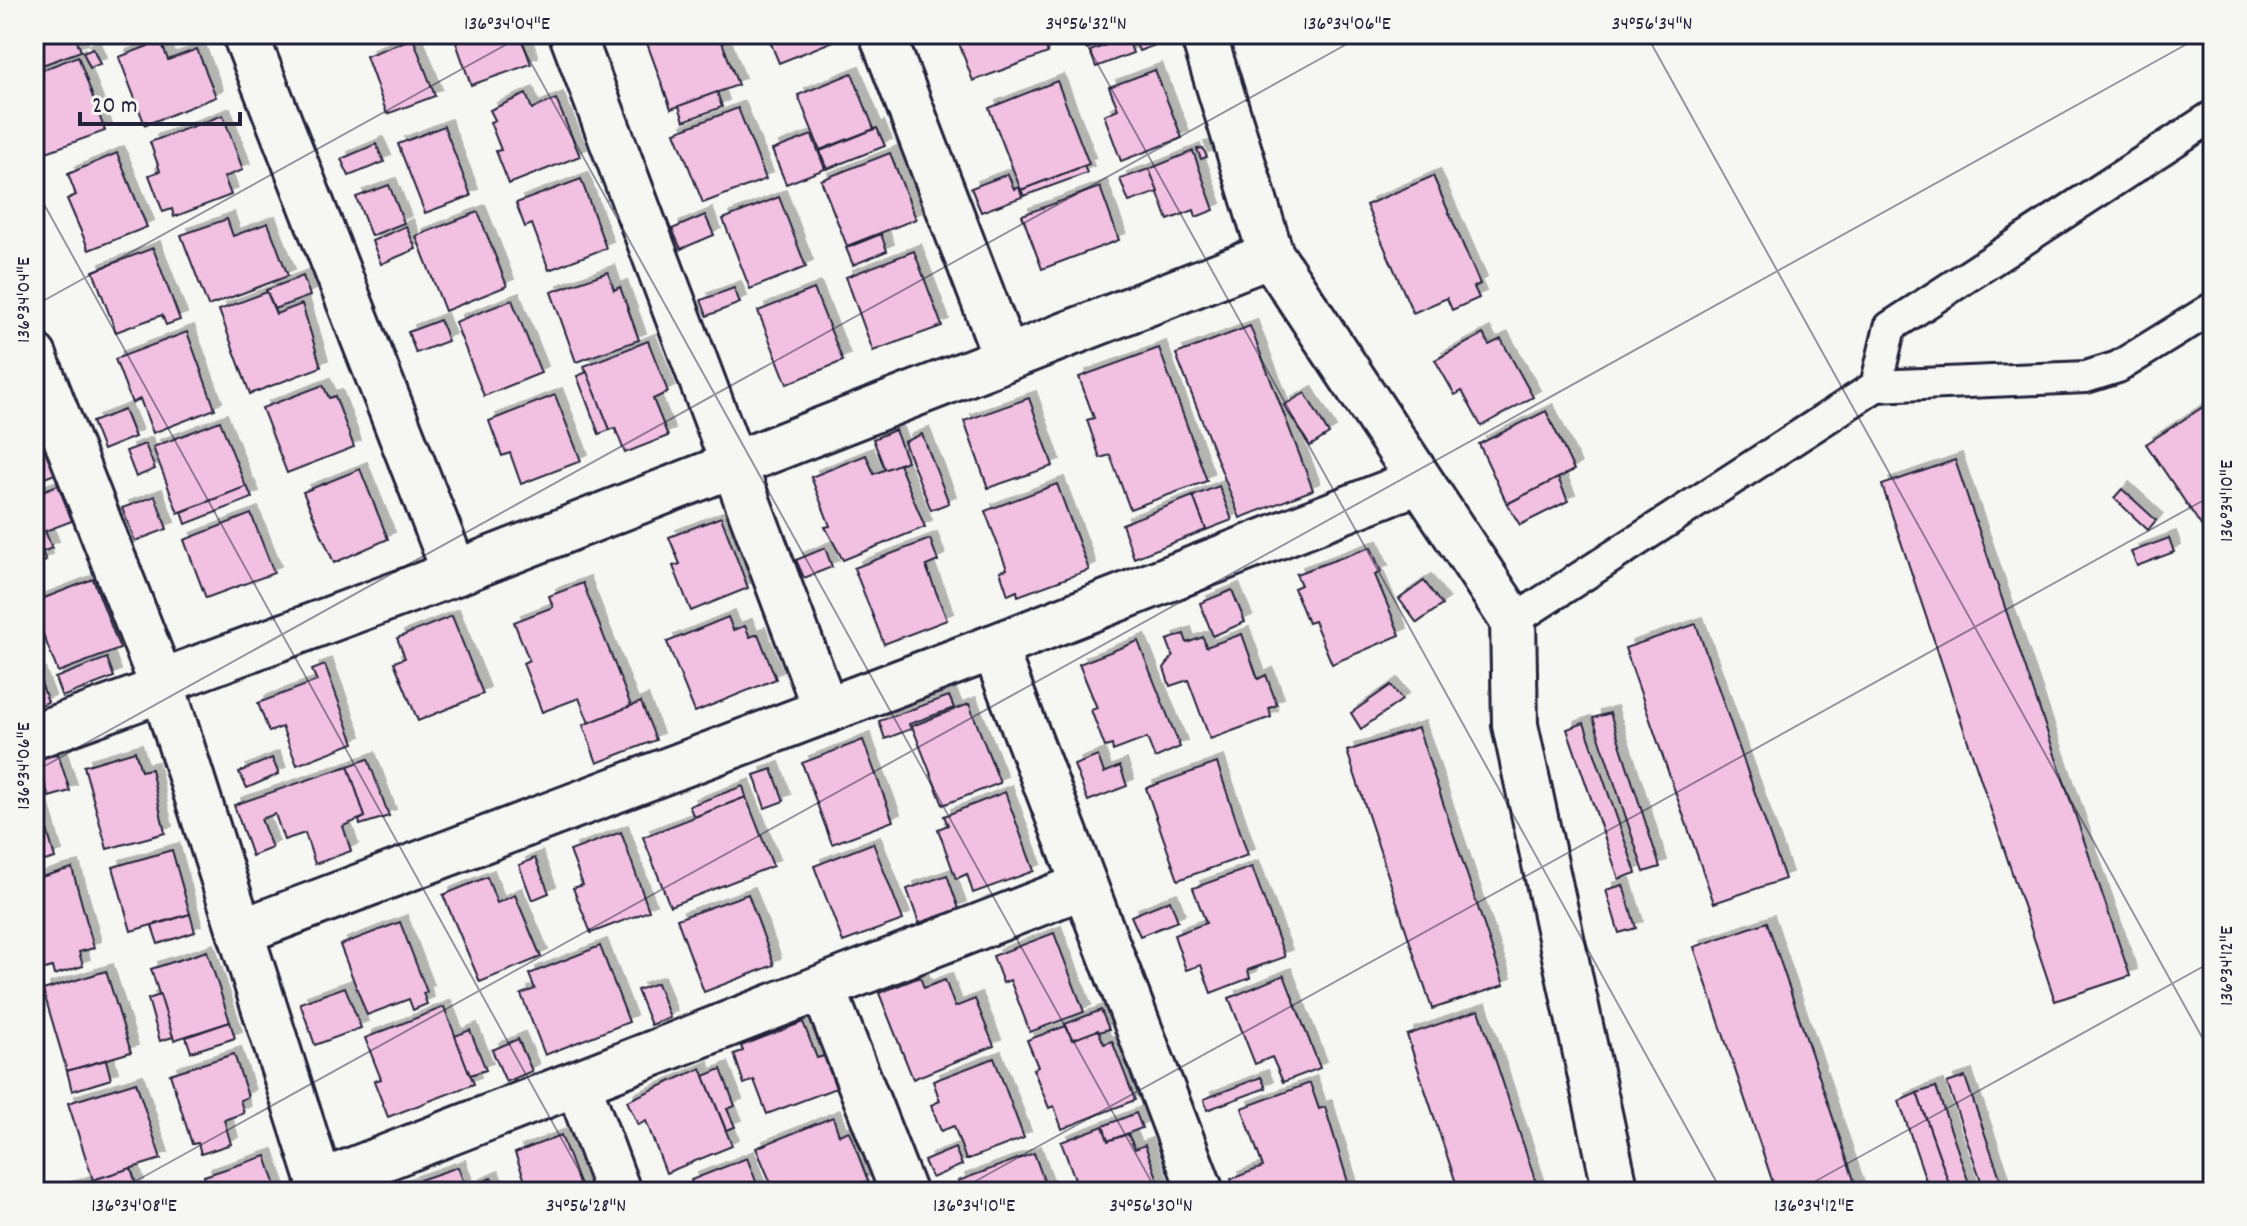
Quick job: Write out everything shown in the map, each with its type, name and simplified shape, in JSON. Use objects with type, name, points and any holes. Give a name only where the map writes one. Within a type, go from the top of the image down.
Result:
[{"type":"street","points":[[245,34],[455,573]]},
{"type":"street","points":[[572,34],[826,711]]},
{"type":"street","points":[[882,34],[1006,358]]},
{"type":"street","points":[[1203,34],[1271,255],[1513,621],[1515,725],[1616,1192]]},
{"type":"street","points":[[34,736],[1271,255]]},
{"type":"street","points":[[34,356],[162,685],[321,1188],[1083,886]]},
{"type":"street","points":[[240,932],[994,647],[1419,481]]},
{"type":"street","points":[[994,647],[1201,1192]]},
{"type":"street","points":[[823,988],[903,1192]]},
{"type":"street","points":[[578,1084],[618,1192]]},
{"type":"lane","points":[[1876,386],[1890,327],[2213,116]]},
{"type":"lane","points":[[1513,621],[1876,386],[2086,377],[2118,367],[2213,308]]},
{"type":"building","points":[[34,34],[74,34],[81,51],[34,68]]},
{"type":"building","points":[[350,34],[371,34],[352,41]]},
{"type":"building","points":[[453,34],[520,34],[531,64],[471,85]]},
{"type":"building","points":[[670,34],[719,34],[738,85],[671,109],[647,43]]},
{"type":"building","points":[[767,34],[839,34],[841,38],[779,63]]},
{"type":"building","points":[[1041,34],[1048,53],[973,81],[956,35]]},
{"type":"building","points":[[1080,34],[1126,34],[1127,35],[1086,49]]},
{"type":"building","points":[[1132,34],[1176,34],[1177,37],[1139,51]]},
{"type":"building","points":[[1127,37],[1133,53],[1096,67],[1090,51]]},
{"type":"building","points":[[413,38],[435,96],[387,114],[366,56]]},
{"type":"building","points":[[161,41],[168,60],[197,49],[216,97],[145,125],[119,57]]},
{"type":"building","points":[[93,48],[100,64],[90,68],[83,52]]},
{"type":"building","points":[[78,56],[105,131],[38,155],[34,144],[34,73]]},
{"type":"building","points":[[1155,70],[1182,138],[1121,161],[1104,115],[1118,109],[1109,87]]},
{"type":"building","points":[[852,73],[874,129],[820,150],[798,95]]},
{"type":"building","points":[[1057,81],[1089,164],[1021,190],[989,108]]},
{"type":"building","points":[[717,92],[722,107],[684,121],[679,106]]},
{"type":"building","points":[[526,94],[532,109],[556,99],[580,156],[509,184],[496,151],[501,150],[490,122],[495,120],[490,110]]},
{"type":"building","points":[[738,108],[766,179],[703,203],[675,132]]},
{"type":"building","points":[[223,115],[243,170],[224,177],[231,195],[174,217],[172,209],[163,212],[149,175],[160,171],[150,142]]},
{"type":"building","points":[[444,126],[471,196],[425,213],[398,144]]},
{"type":"building","points":[[877,128],[885,146],[827,169],[820,151]]},
{"type":"building","points":[[812,135],[825,169],[786,184],[772,150]]},
{"type":"building","points":[[376,144],[384,162],[349,176],[341,159]]},
{"type":"building","points":[[1203,148],[1207,157],[1201,159],[1197,149]]},
{"type":"building","points":[[1193,151],[1214,210],[1196,217],[1194,210],[1168,220],[1149,169]]},
{"type":"building","points":[[117,153],[147,227],[89,250],[67,199],[76,195],[68,174]]},
{"type":"building","points":[[890,153],[916,219],[847,246],[821,180]]},
{"type":"building","points":[[1084,166],[1087,173],[1024,196],[1021,190]]},
{"type":"building","points":[[1149,169],[1158,192],[1129,202],[1120,179]]},
{"type":"building","points":[[1008,174],[1014,189],[1019,187],[1022,197],[981,212],[971,188]]},
{"type":"building","points":[[1433,176],[1480,284],[1474,287],[1479,298],[1452,310],[1447,298],[1413,313],[1366,205]]},
{"type":"building","points":[[581,179],[606,248],[549,270],[532,224],[525,227],[516,203]]},
{"type":"building","points":[[389,185],[404,223],[371,236],[356,197]]},
{"type":"building","points":[[1100,187],[1119,240],[1042,269],[1022,215]]},
{"type":"building","points":[[779,197],[806,267],[750,289],[723,219]]},
{"type":"building","points":[[478,212],[507,286],[445,311],[416,236]]},
{"type":"building","points":[[705,215],[714,235],[681,249],[672,229]]},
{"type":"building","points":[[227,219],[233,236],[268,223],[288,276],[208,306],[181,235]]},
{"type":"building","points":[[406,226],[416,249],[381,264],[372,241]]},
{"type":"building","points":[[881,234],[887,251],[853,265],[846,248]]},
{"type":"building","points":[[153,248],[180,320],[166,325],[162,315],[116,332],[93,271]]},
{"type":"building","points":[[914,251],[942,326],[873,351],[846,277]]},
{"type":"building","points":[[608,272],[614,290],[620,287],[639,340],[576,362],[551,292]]},
{"type":"building","points":[[303,276],[310,296],[274,309],[266,290]]},
{"type":"building","points":[[734,288],[740,303],[707,316],[701,300]]},
{"type":"building","points":[[814,289],[843,361],[787,384],[758,311]]},
{"type":"building","points":[[267,292],[276,314],[302,304],[321,367],[250,394],[219,310]]},
{"type":"building","points":[[512,300],[541,373],[484,396],[455,322]]},
{"type":"building","points":[[440,320],[448,341],[416,353],[408,332]]},
{"type":"building","points":[[1250,326],[1313,490],[1240,518],[1176,354]]},
{"type":"building","points":[[187,332],[215,409],[153,433],[140,399],[132,403],[115,359]]},
{"type":"building","points":[[1483,334],[1489,345],[1501,339],[1533,397],[1481,426],[1462,391],[1455,395],[1435,360]]},
{"type":"building","points":[[648,341],[668,392],[653,399],[668,436],[625,453],[615,428],[610,430],[584,366]]},
{"type":"building","points":[[1159,348],[1207,481],[1130,509],[1110,455],[1100,458],[1087,420],[1094,418],[1079,377]]},
{"type":"building","points":[[587,372],[610,430],[599,434],[577,376]]},
{"type":"building","points":[[323,385],[329,398],[335,396],[354,447],[287,473],[262,408]]},
{"type":"building","points":[[1305,393],[1329,434],[1310,446],[1284,405]]},
{"type":"building","points":[[555,395],[581,461],[521,484],[510,453],[502,456],[489,421]]},
{"type":"building","points":[[1029,398],[1053,466],[988,488],[964,421]]},
{"type":"building","points":[[2209,403],[2213,409],[2213,543],[2146,444]]},
{"type":"building","points":[[124,410],[135,437],[103,450],[92,422]]},
{"type":"building","points":[[1546,411],[1574,470],[1507,504],[1479,444]]},
{"type":"building","points":[[34,421],[55,474],[34,482]]},
{"type":"building","points":[[220,421],[246,487],[178,513],[153,447]]},
{"type":"building","points":[[895,430],[907,461],[885,470],[873,439]]},
{"type":"building","points":[[922,434],[949,503],[931,510],[904,442]]},
{"type":"building","points":[[145,444],[155,469],[136,477],[126,451]]},
{"type":"building","points":[[866,455],[874,474],[899,464],[925,527],[843,560],[825,527],[830,526],[811,477]]},
{"type":"building","points":[[1955,460],[2130,976],[2055,1001],[1882,485]]},
{"type":"building","points":[[360,469],[388,539],[334,563],[303,492]]},
{"type":"building","points":[[1558,478],[1568,501],[1520,525],[1507,504]]},
{"type":"building","points":[[1057,484],[1089,570],[1018,596],[1017,591],[1008,595],[1000,571],[1007,569],[985,511]]},
{"type":"building","points":[[58,485],[72,521],[45,531],[52,548],[42,552],[46,561],[34,566],[34,494]]},
{"type":"building","points":[[247,486],[252,498],[186,524],[182,512]]},
{"type":"building","points":[[1219,486],[1232,520],[1206,530],[1193,496]]},
{"type":"building","points":[[2122,489],[2156,520],[2148,530],[2114,498]]},
{"type":"building","points":[[155,496],[167,529],[135,541],[122,508]]},
{"type":"building","points":[[1193,496],[1206,530],[1134,558],[1122,524]]},
{"type":"building","points":[[251,514],[274,573],[206,598],[184,540]]},
{"type":"building","points":[[721,517],[748,588],[691,611],[673,566],[680,564],[669,537]]},
{"type":"building","points":[[2169,538],[2174,552],[2137,566],[2131,552]]},
{"type":"building","points":[[930,539],[938,561],[926,566],[947,620],[884,644],[854,568]]},
{"type":"building","points":[[1371,547],[1381,572],[1375,575],[1400,635],[1332,664],[1314,621],[1308,623],[1294,588],[1301,585],[1296,574]]},
{"type":"building","points":[[825,548],[832,567],[804,578],[796,560]]},
{"type":"building","points":[[93,579],[120,649],[58,672],[34,611],[34,602]]},
{"type":"building","points":[[1424,581],[1442,605],[1417,623],[1399,599]]},
{"type":"building","points":[[583,583],[631,706],[589,723],[579,698],[542,712],[523,663],[529,660],[514,622],[553,607],[549,596]]},
{"type":"building","points":[[1232,590],[1245,622],[1213,636],[1200,603]]},
{"type":"building","points":[[452,616],[483,694],[418,721],[394,662],[405,658],[397,638]]},
{"type":"building","points":[[728,617],[733,630],[745,626],[750,637],[758,634],[776,679],[695,712],[667,642]]},
{"type":"building","points":[[1696,624],[1785,879],[1714,903],[1625,648]]},
{"type":"building","points":[[1184,634],[1187,643],[1203,637],[1206,647],[1242,634],[1258,679],[1266,675],[1277,705],[1269,708],[1271,717],[1210,739],[1188,680],[1170,686],[1164,668],[1173,656],[1167,640]]},
{"type":"building","points":[[1138,641],[1180,747],[1155,758],[1147,738],[1113,751],[1112,745],[1105,747],[1091,710],[1097,708],[1079,664]]},
{"type":"building","points":[[107,658],[114,677],[62,697],[55,678]]},
{"type":"building","points":[[34,664],[48,702],[34,708]]},
{"type":"building","points":[[325,665],[354,743],[297,765],[282,727],[269,732],[258,703],[317,681],[312,670]]},
{"type":"building","points":[[1391,685],[1402,700],[1361,729],[1351,713]]},
{"type":"building","points":[[949,696],[954,708],[909,724],[911,729],[885,739],[879,721]]},
{"type":"building","points":[[641,702],[656,740],[597,763],[583,725]]},
{"type":"building","points":[[969,704],[1000,783],[943,805],[912,726]]},
{"type":"building","points":[[1610,713],[1660,867],[1644,872],[1593,718]]},
{"type":"building","points":[[1584,723],[1636,873],[1619,879],[1567,729]]},
{"type":"building","points":[[1418,728],[1504,985],[1432,1009],[1347,751]]},
{"type":"building","points":[[863,740],[893,821],[832,844],[802,763]]},
{"type":"building","points":[[135,751],[141,771],[151,769],[165,833],[107,849],[84,766]]},
{"type":"building","points":[[58,754],[70,791],[49,797],[37,760]]},
{"type":"building","points":[[1098,756],[1104,773],[1120,766],[1127,786],[1088,801],[1074,765]]},
{"type":"building","points":[[272,758],[279,774],[247,788],[239,772]]},
{"type":"building","points":[[368,759],[389,816],[360,825],[359,820],[365,817],[348,766]]},
{"type":"building","points":[[1217,763],[1248,855],[1178,880],[1146,788]]},
{"type":"building","points":[[348,766],[365,817],[343,826],[351,851],[315,864],[305,833],[284,840],[275,814],[261,819],[272,848],[252,856],[234,805]]},
{"type":"building","points":[[772,769],[784,801],[765,808],[754,775]]},
{"type":"building","points":[[34,783],[55,858],[34,864]]},
{"type":"building","points":[[743,786],[746,797],[694,817],[689,806]]},
{"type":"building","points":[[1005,792],[1034,871],[973,893],[967,874],[956,879],[938,829],[948,825],[944,816]]},
{"type":"building","points":[[746,797],[773,866],[670,906],[643,837]]},
{"type":"building","points":[[621,832],[649,911],[591,933],[573,888],[583,885],[570,851]]},
{"type":"building","points":[[873,843],[903,920],[843,942],[814,866]]},
{"type":"building","points":[[172,850],[190,914],[131,931],[113,867]]},
{"type":"building","points":[[535,858],[549,893],[532,900],[519,865]]},
{"type":"building","points":[[1252,867],[1285,957],[1248,970],[1250,978],[1211,993],[1201,965],[1186,970],[1174,935],[1206,923],[1193,888]]},
{"type":"building","points":[[72,868],[94,948],[79,952],[83,966],[54,975],[52,967],[34,972],[34,879]]},
{"type":"building","points":[[947,875],[959,909],[919,923],[907,889]]},
{"type":"building","points":[[487,877],[497,903],[515,895],[541,957],[480,982],[443,895]]},
{"type":"building","points":[[1623,885],[1636,928],[1619,933],[1606,890]]},
{"type":"building","points":[[748,894],[774,965],[704,992],[677,919]]},
{"type":"building","points":[[1170,900],[1178,921],[1140,936],[1131,916]]},
{"type":"building","points":[[190,914],[195,932],[158,944],[152,926]]},
{"type":"building","points":[[400,922],[427,992],[423,993],[427,1004],[413,1010],[409,999],[367,1015],[340,945]]},
{"type":"building","points":[[1767,922],[1858,1192],[1776,1192],[1694,947]]},
{"type":"building","points":[[1054,933],[1084,1012],[1030,1032],[1010,980],[1003,983],[993,956]]},
{"type":"building","points":[[600,946],[629,1022],[545,1055],[521,994],[535,989],[529,974]]},
{"type":"building","points":[[207,951],[230,1022],[174,1040],[151,969]]},
{"type":"building","points":[[106,971],[131,1052],[67,1071],[43,990]]},
{"type":"building","points":[[1284,975],[1320,1068],[1283,1082],[1272,1057],[1255,1064],[1229,998]]},
{"type":"building","points":[[920,977],[924,988],[945,980],[955,1007],[975,999],[994,1046],[913,1079],[879,993]]},
{"type":"building","points":[[657,983],[670,1018],[651,1025],[637,990]]},
{"type":"building","points":[[345,987],[361,1028],[315,1045],[300,1003]]},
{"type":"building","points":[[160,995],[173,1037],[160,1041],[148,999]]},
{"type":"building","points":[[444,1007],[474,1084],[388,1117],[374,1081],[381,1079],[365,1038]]},
{"type":"building","points":[[1101,1010],[1109,1029],[1072,1040],[1065,1024]]},
{"type":"building","points":[[1479,1010],[1539,1192],[1459,1192],[1407,1035]]},
{"type":"building","points":[[230,1022],[235,1038],[191,1052],[186,1037]]},
{"type":"building","points":[[803,1022],[817,1058],[824,1056],[836,1088],[767,1114],[754,1080],[744,1084],[734,1054],[743,1051],[741,1046]]},
{"type":"building","points":[[1066,1026],[1072,1040],[1098,1030],[1104,1044],[1112,1041],[1135,1100],[1062,1129],[1054,1106],[1049,1108],[1033,1069],[1038,1067],[1027,1040]]},
{"type":"building","points":[[470,1030],[486,1070],[470,1075],[455,1036]]},
{"type":"building","points":[[518,1039],[532,1071],[506,1082],[492,1050]]},
{"type":"building","points":[[234,1054],[248,1097],[240,1100],[244,1113],[224,1120],[231,1144],[201,1154],[198,1143],[192,1144],[170,1074]]},
{"type":"building","points":[[994,1058],[1024,1138],[966,1160],[954,1126],[941,1131],[931,1105],[940,1101],[933,1081]]},
{"type":"building","points":[[106,1060],[111,1079],[72,1091],[67,1071]]},
{"type":"building","points":[[701,1068],[732,1146],[666,1173],[646,1121],[638,1125],[627,1101]]},
{"type":"building","points":[[721,1069],[735,1106],[727,1109],[735,1127],[726,1130],[704,1076]]},
{"type":"building","points":[[1261,1077],[1266,1088],[1207,1110],[1204,1099]]},
{"type":"building","points":[[1965,1077],[2005,1192],[1985,1192],[1947,1083]]},
{"type":"building","points":[[136,1082],[161,1159],[93,1180],[68,1103]]},
{"type":"building","points":[[1310,1083],[1319,1109],[1325,1107],[1351,1192],[1236,1192],[1231,1179],[1263,1167],[1242,1108]]},
{"type":"building","points":[[1936,1087],[1972,1192],[1952,1192],[1917,1093]]},
{"type":"building","points":[[1917,1093],[1952,1192],[1930,1192],[1899,1101]]},
{"type":"building","points":[[1136,1113],[1142,1128],[1108,1141],[1103,1126]]},
{"type":"building","points":[[833,1117],[839,1135],[849,1131],[868,1181],[858,1185],[861,1192],[793,1192],[789,1182],[773,1188],[756,1148]]},
{"type":"building","points":[[1103,1126],[1108,1141],[1128,1134],[1135,1149],[1145,1145],[1162,1191],[1080,1192],[1061,1142]]},
{"type":"building","points":[[561,1135],[582,1192],[529,1192],[515,1153]]},
{"type":"building","points":[[955,1148],[962,1165],[932,1178],[924,1161]]},
{"type":"building","points":[[1034,1153],[1048,1192],[962,1192],[958,1181]]},
{"type":"building","points":[[266,1156],[278,1192],[209,1192],[204,1176]]},
{"type":"building","points":[[747,1158],[760,1192],[684,1192],[693,1186],[691,1180]]},
{"type":"building","points":[[458,1167],[467,1192],[401,1192],[399,1187]]},
{"type":"building","points":[[131,1168],[137,1187],[120,1192],[58,1191]]},
{"type":"building","points":[[491,1178],[497,1192],[477,1192],[474,1186]]}]
